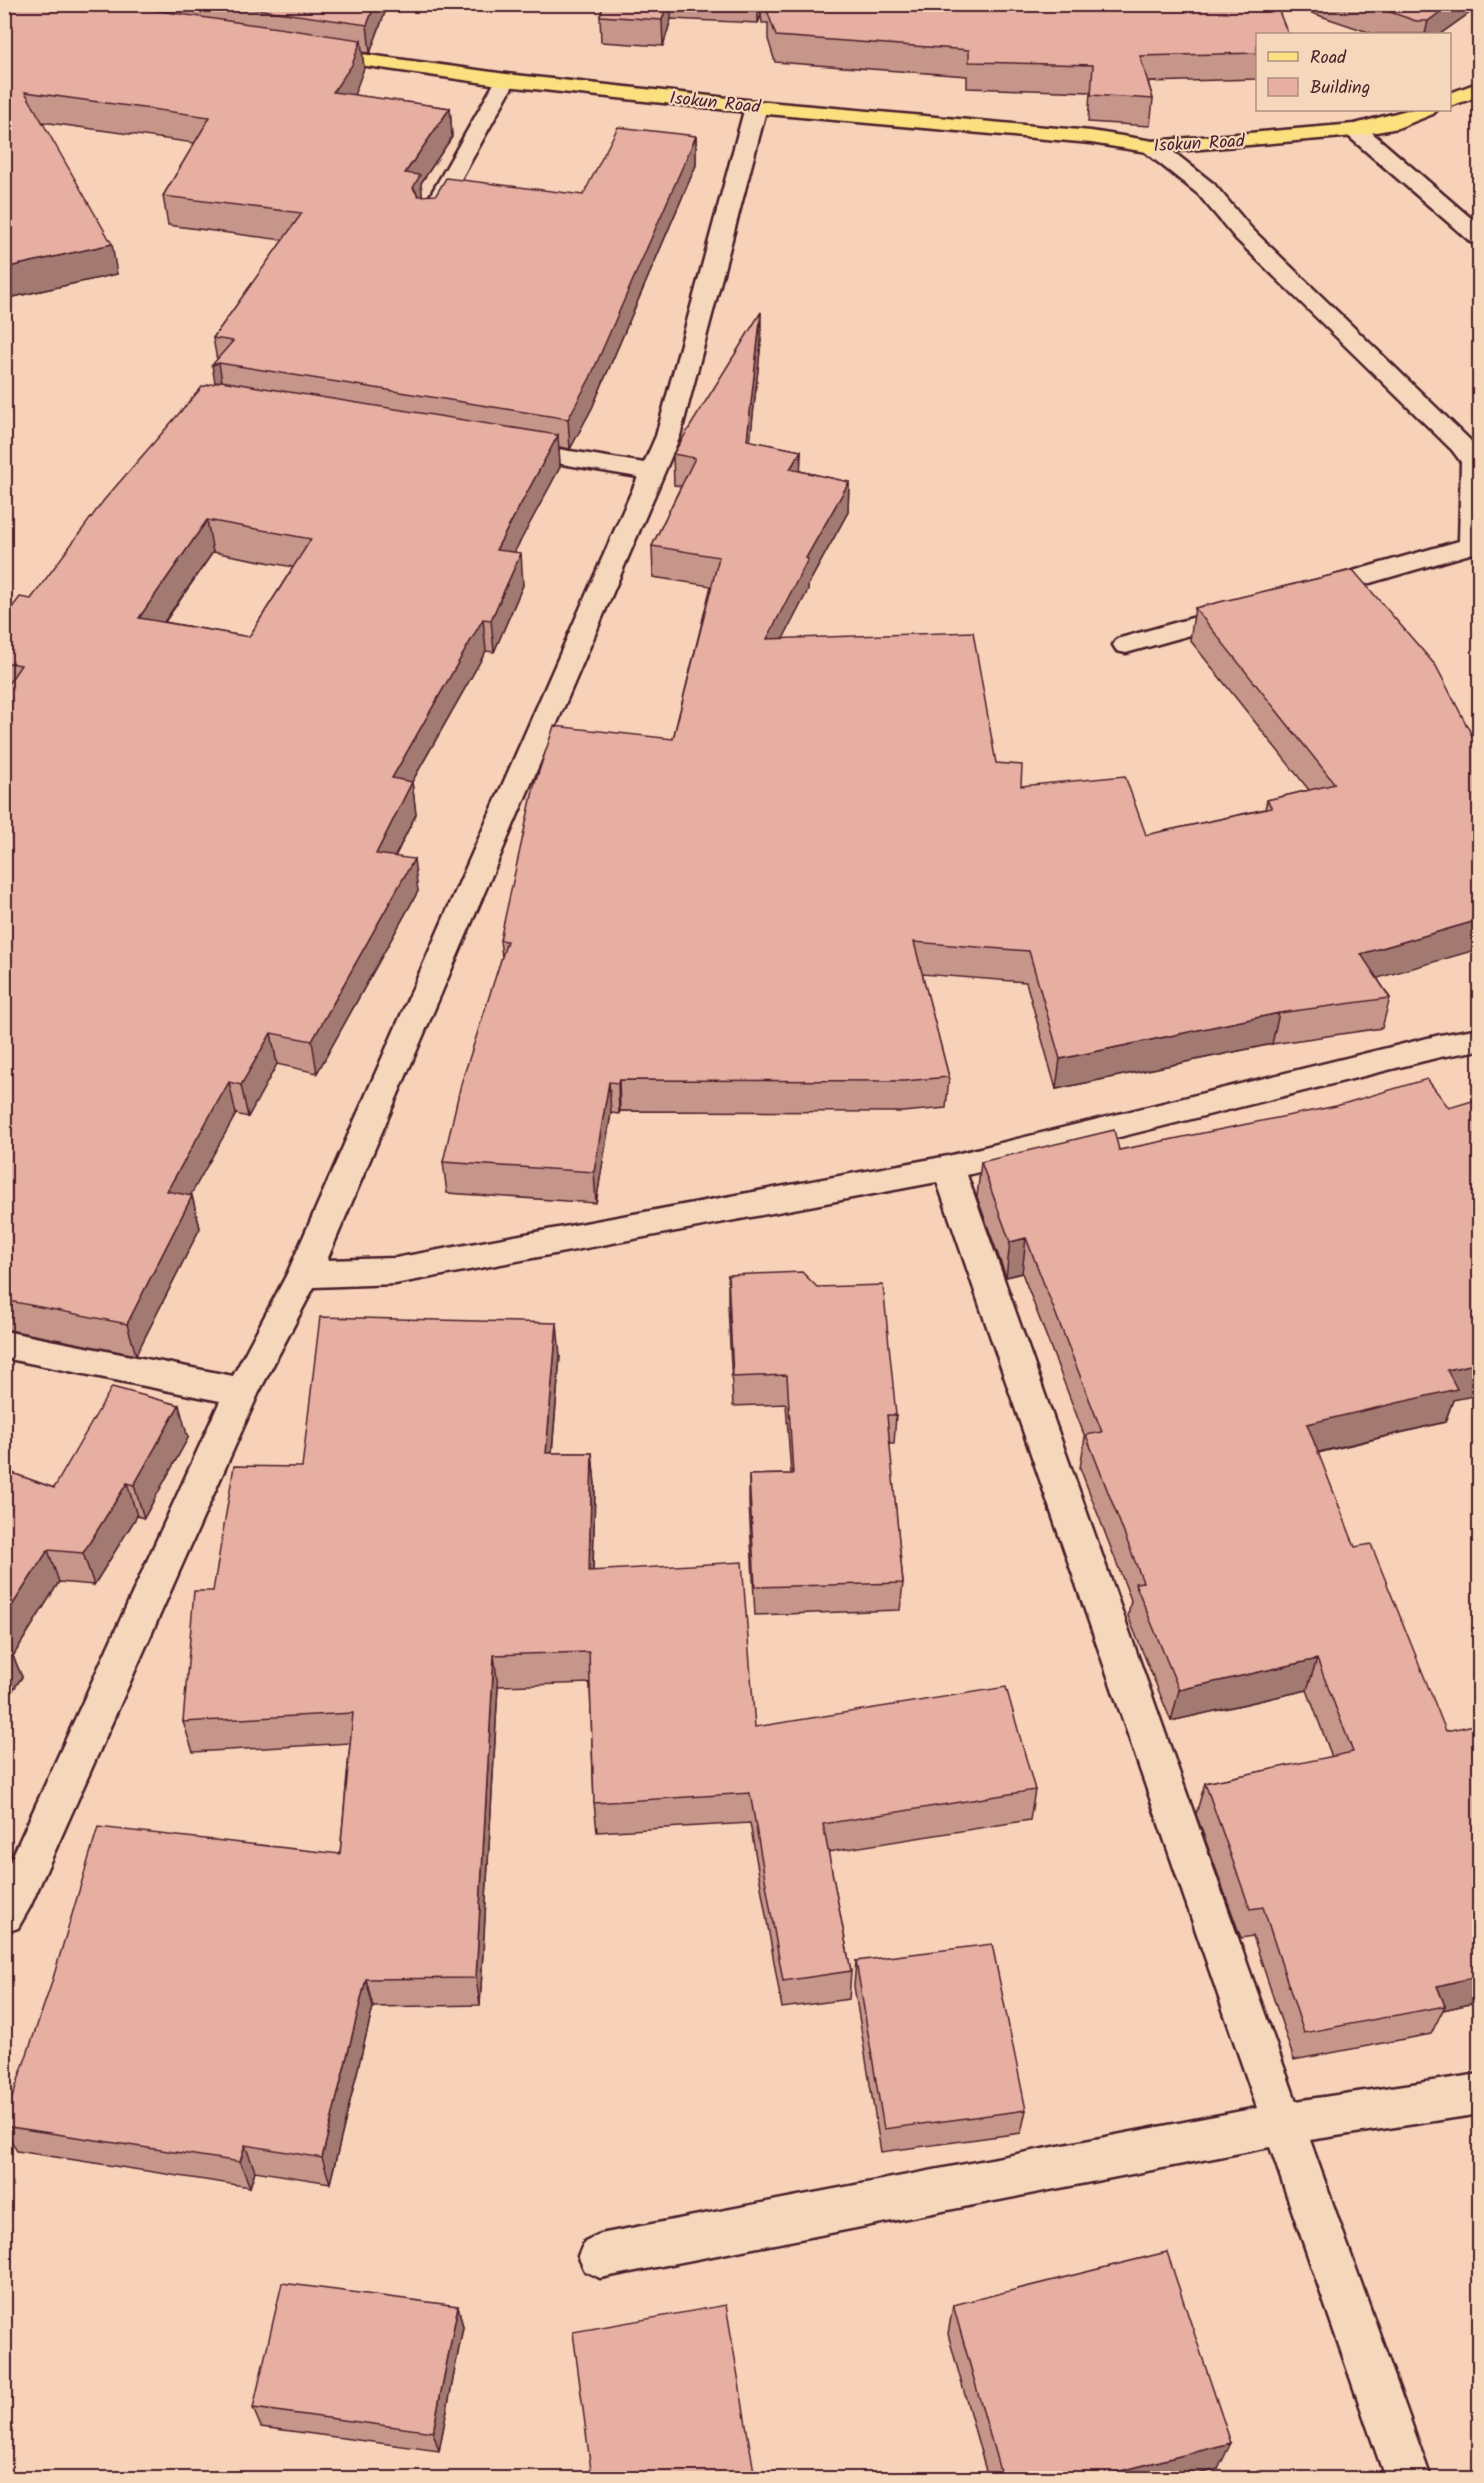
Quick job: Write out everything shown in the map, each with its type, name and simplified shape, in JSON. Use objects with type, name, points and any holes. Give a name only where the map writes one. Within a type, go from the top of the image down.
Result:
[{"type":"main road","name":"Isokun Road","points":[[296,51],[506,80],[756,107],[1091,137],[1154,147],[1355,130],[1390,123],[1423,111]]},
{"type":"main road","points":[[1451,99],[1479,88]]},
{"type":"street","points":[[429,218],[506,80]]},
{"type":"street","points":[[4,1915],[243,1392],[304,1274],[668,436],[756,107]]},
{"type":"street","points":[[1355,130],[1479,238]]},
{"type":"street","points":[[1154,147],[1206,189],[1244,234],[1461,445],[1473,462],[1472,545],[1293,597]]},
{"type":"street","points":[[490,445],[652,472]]},
{"type":"street","points":[[1126,645],[1260,606]]},
{"type":"street","points":[[304,1274],[395,1271],[948,1168],[1383,1060],[1479,1039]]},
{"type":"street","points":[[948,1168],[1075,1522],[1282,2124],[1408,2478]]},
{"type":"street","points":[[4,1344],[243,1392]]},
{"type":"street","points":[[600,2256],[1282,2124],[1479,2094]]},
{"type":"building","points":[[4,4],[111,4],[361,40],[352,65],[333,92],[450,108],[405,173],[420,175],[413,188],[418,196],[436,195],[446,178],[583,195],[618,127],[696,136],[590,378],[568,419],[219,363],[212,365],[233,341],[213,338],[302,213],[163,196],[210,117],[25,92],[112,244],[4,268]]},
{"type":"building","points":[[221,4],[375,4],[367,25]]},
{"type":"building","points":[[604,4],[667,4],[662,20],[600,16]]},
{"type":"building","points":[[769,4],[1276,4],[1288,33],[1256,33],[1256,53],[1140,56],[1153,99],[1091,95],[1093,65],[969,62],[969,50],[776,36],[768,13]]},
{"type":"building","points":[[1367,4],[1451,4],[1428,21],[1416,21]]},
{"type":"building","points":[[761,312],[747,440],[801,451],[790,469],[849,482],[806,558],[808,559],[767,639],[973,632],[996,763],[1022,765],[1021,786],[1125,776],[1146,835],[1272,808],[1267,800],[1335,784],[1195,608],[1353,570],[1436,666],[1479,749],[1479,920],[1361,954],[1390,998],[1279,1013],[1060,1059],[1029,951],[914,942],[949,1077],[904,1081],[619,1080],[618,1083],[609,1082],[594,1172],[443,1162],[461,1084],[507,941],[500,940],[534,786],[554,726],[673,739],[719,557],[652,546],[695,458],[673,454]]},
{"type":"building","points":[[221,381],[558,435],[496,550],[521,553],[491,620],[483,619],[392,778],[412,782],[376,854],[414,859],[312,1041],[271,1033],[241,1085],[229,1082],[167,1191],[192,1196],[127,1324],[4,1300],[4,690],[21,665],[4,662],[4,618],[20,597],[31,599],[104,500],[202,387]],"holes":[[[207,520],[311,539],[249,637],[139,618]]]},
{"type":"building","points":[[1427,1079],[1449,1108],[1479,1099],[1479,1363],[1447,1370],[1457,1389],[1307,1424],[1355,1547],[1371,1544],[1446,1731],[1479,1724],[1479,1976],[1437,1986],[1445,2006],[1304,2033],[1263,1907],[1250,1909],[1205,1783],[1353,1752],[1317,1659],[1179,1690],[1135,1583],[1143,1582],[1086,1435],[1102,1432],[1026,1238],[1010,1242],[981,1162],[1114,1130],[1119,1150],[1336,1106]]},
{"type":"building","points":[[802,1272],[817,1287],[883,1285],[896,1415],[887,1415],[903,1583],[755,1587],[749,1475],[793,1474],[787,1375],[733,1377],[728,1275]]},
{"type":"building","points":[[320,1317],[557,1323],[546,1453],[592,1453],[589,1571],[742,1562],[755,1727],[1006,1687],[1035,1790],[823,1824],[851,1971],[783,1981],[750,1793],[594,1803],[589,1652],[494,1655],[476,1978],[366,1979],[322,2158],[245,2145],[240,2162],[4,2126],[51,1985],[98,1827],[340,1854],[353,1713],[183,1722],[194,1591],[213,1591],[234,1466],[302,1467]]},
{"type":"building","points":[[112,1387],[179,1405],[134,1485],[127,1483],[83,1553],[48,1550],[4,1618],[4,1470],[54,1488]]},
{"type":"building","points":[[992,1944],[1026,2110],[884,2129],[856,1961]]},
{"type":"building","points":[[1167,2252],[1231,2443],[1093,2478],[1002,2478],[953,2305]]},
{"type":"building","points":[[282,2283],[458,2306],[433,2432],[253,2408]]},
{"type":"building","points":[[726,2305],[755,2478],[592,2478],[573,2332]]}]
